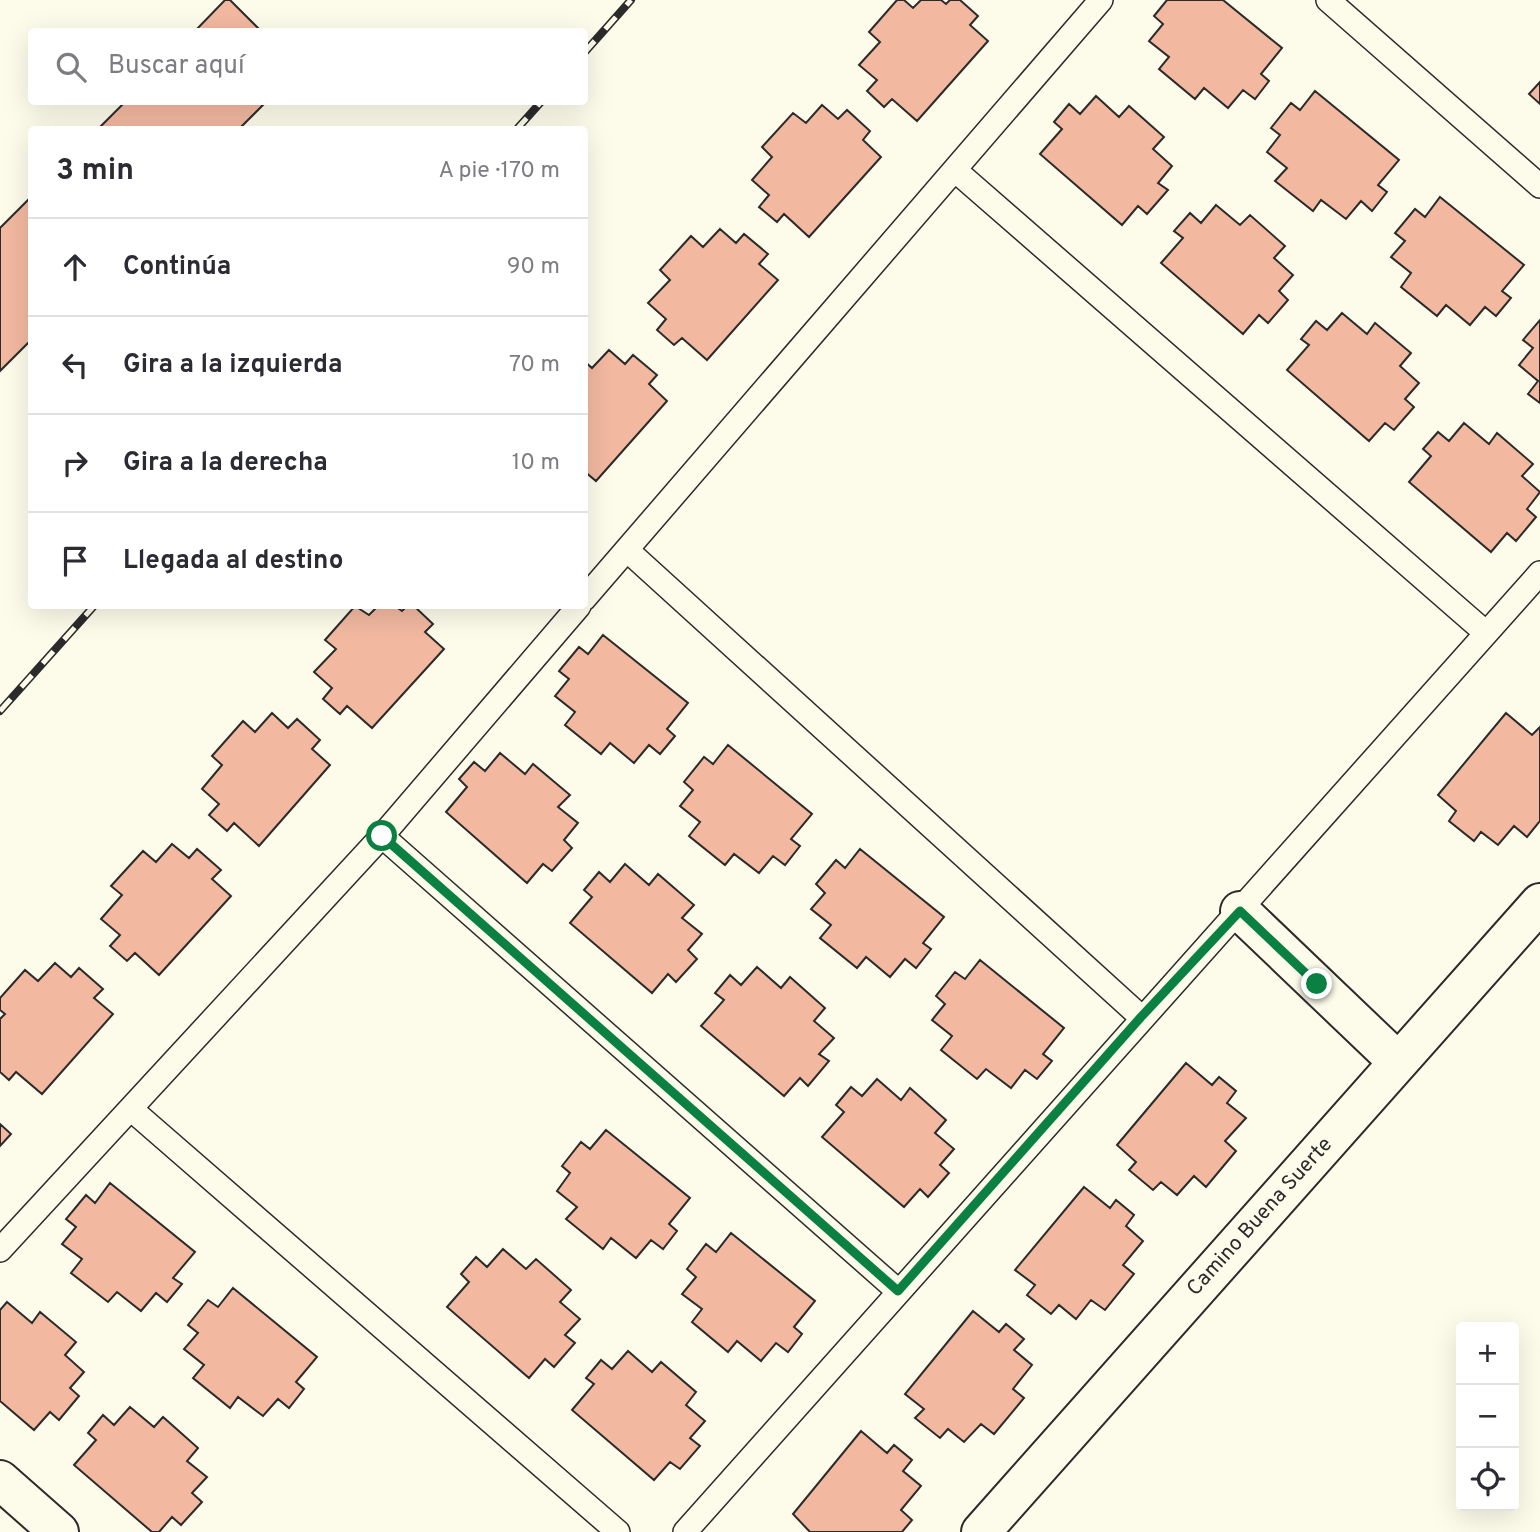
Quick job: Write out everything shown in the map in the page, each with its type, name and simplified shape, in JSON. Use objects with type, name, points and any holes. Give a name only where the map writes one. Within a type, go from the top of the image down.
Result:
[{"type":"street","name":"Camino Buena Suerte","points":[[981,1532],[1540,902]]},
{"type":"street","points":[[1240,911],[1397,1061]]},
{"type":"street","points":[[0,1480],[59,1532]]},
{"type":"lane","points":[[588,595],[1101,0]]},
{"type":"lane","points":[[1328,0],[1540,186]]},
{"type":"lane","points":[[956,171],[1486,633]]},
{"type":"lane","points":[[626,551],[1141,1017]]},
{"type":"lane","points":[[685,1532],[1141,1017],[1240,911],[1540,573]]},
{"type":"lane","points":[[0,1250],[382,836],[576,609]]},
{"type":"lane","points":[[382,836],[898,1291]]},
{"type":"lane","points":[[132,1110],[618,1532]]},
{"type":"building","points":[[225,0],[230,0],[258,28],[198,28]]},
{"type":"building","points":[[897,0],[904,0],[913,8],[921,0],[941,0],[946,4],[950,0],[960,0],[978,16],[970,25],[988,41],[917,121],[892,99],[884,107],[867,91],[877,80],[859,65],[880,42],[869,32]]},
{"type":"building","points":[[1167,0],[1223,0],[1282,48],[1261,74],[1269,81],[1255,99],[1243,90],[1228,108],[1204,88],[1195,99],[1159,69],[1169,57],[1149,41],[1163,24],[1154,16]]},
{"type":"building","points":[[1540,82],[1540,104],[1529,94]]},
{"type":"building","points":[[1315,91],[1399,160],[1378,185],[1387,192],[1372,211],[1361,201],[1346,219],[1321,200],[1313,211],[1275,181],[1287,168],[1267,152],[1280,135],[1271,128],[1291,103],[1300,110]]},
{"type":"building","points":[[1096,96],[1119,117],[1129,106],[1164,137],[1153,149],[1172,166],[1158,183],[1168,190],[1147,214],[1138,206],[1122,225],[1040,154],[1062,129],[1054,122],[1069,104],[1080,114]]},
{"type":"building","points":[[122,105],[263,105],[242,126],[101,126]]},
{"type":"building","points":[[822,105],[838,119],[847,110],[870,131],[863,140],[881,157],[809,237],[784,214],[777,222],[759,207],[769,195],[752,180],[772,157],[762,147],[793,113],[806,123]]},
{"type":"building","points":[[1440,197],[1524,265],[1502,291],[1511,298],[1496,316],[1485,307],[1470,325],[1446,305],[1437,316],[1401,287],[1411,273],[1391,257],[1405,241],[1395,233],[1415,209],[1425,217]]},
{"type":"building","points":[[28,200],[28,343],[0,371],[0,228]]},
{"type":"building","points":[[1216,205],[1240,225],[1250,215],[1285,246],[1274,258],[1293,275],[1279,291],[1288,300],[1268,323],[1259,315],[1243,334],[1161,263],[1183,238],[1174,231],[1190,213],[1201,223]]},
{"type":"building","points":[[720,229],[736,243],[744,234],[768,254],[759,264],[778,280],[707,360],[682,338],[674,345],[657,330],[666,319],[648,303],[670,280],[660,270],[691,236],[703,247]]},
{"type":"building","points":[[1342,313],[1367,334],[1375,323],[1411,353],[1400,366],[1419,383],[1405,399],[1414,407],[1394,430],[1385,423],[1369,441],[1287,370],[1309,345],[1301,339],[1316,321],[1327,330]]},
{"type":"building","points":[[1540,320],[1540,403],[1528,394],[1538,381],[1519,365],[1533,348],[1523,340]]},
{"type":"building","points":[[609,350],[625,364],[633,355],[657,375],[649,384],[667,401],[596,481],[588,474],[588,364],[592,368]]},
{"type":"building","points":[[1464,423],[1489,444],[1497,433],[1533,464],[1522,476],[1540,492],[1527,509],[1536,517],[1516,541],[1507,533],[1491,552],[1409,482],[1431,456],[1423,449],[1438,432],[1449,441]]},
{"type":"building","points":[[352,609],[360,609],[369,615],[375,609],[417,609],[433,624],[425,632],[444,649],[372,728],[347,706],[340,714],[323,699],[332,688],[314,672],[336,649],[325,640]]},
{"type":"building","points":[[603,635],[688,703],[667,729],[675,736],[660,754],[649,745],[634,763],[610,743],[601,754],[565,725],[575,712],[555,696],[569,679],[559,671],[579,647],[588,654]]},
{"type":"building","points":[[272,713],[288,728],[297,719],[320,740],[312,749],[330,765],[259,846],[234,823],[227,831],[209,815],[219,804],[202,789],[222,765],[212,756],[243,721],[255,732]]},
{"type":"building","points":[[1506,713],[1532,735],[1540,727],[1540,821],[1527,837],[1514,826],[1498,845],[1481,832],[1474,841],[1449,821],[1456,811],[1438,795]]},
{"type":"building","points":[[728,745],[812,814],[791,839],[800,846],[785,865],[773,856],[759,873],[734,854],[725,865],[689,836],[700,822],[680,806],[693,790],[684,782],[704,757],[713,764]]},
{"type":"building","points":[[500,753],[525,774],[533,764],[570,795],[558,807],[578,823],[564,840],[572,848],[552,871],[543,864],[527,883],[446,812],[467,787],[459,779],[474,762],[485,771]]},
{"type":"building","points":[[172,844],[189,858],[197,849],[221,870],[212,879],[231,896],[159,975],[135,953],[127,961],[110,946],[120,935],[101,919],[122,895],[111,886],[143,851],[156,862]]},
{"type":"building","points":[[860,849],[944,917],[923,943],[931,949],[916,968],[905,959],[890,977],[866,957],[857,968],[820,938],[831,925],[811,909],[825,893],[816,884],[836,860],[845,868]]},
{"type":"building","points":[[625,864],[649,885],[658,874],[694,905],[682,918],[702,934],[688,950],[697,959],[676,982],[668,974],[652,993],[570,923],[592,897],[584,890],[599,872],[610,882]]},
{"type":"building","points":[[980,960],[1064,1028],[1043,1054],[1052,1061],[1037,1079],[1025,1070],[1011,1088],[986,1069],[977,1079],[941,1050],[952,1036],[932,1020],[945,1004],[936,996],[955,972],[965,979]]},
{"type":"building","points":[[55,963],[71,977],[79,968],[103,989],[94,998],[113,1014],[42,1094],[16,1072],[9,1080],[0,1072],[0,1019],[5,1014],[0,1010],[0,998],[25,970],[38,981]]},
{"type":"building","points":[[757,967],[781,988],[790,977],[825,1008],[814,1021],[834,1038],[819,1054],[829,1061],[808,1086],[800,1078],[784,1096],[701,1026],[724,1000],[715,993],[730,975],[741,985]]},
{"type":"building","points":[[1186,1063],[1212,1085],[1219,1077],[1236,1091],[1227,1103],[1246,1118],[1225,1141],[1236,1151],[1206,1187],[1194,1176],[1177,1195],[1161,1182],[1153,1190],[1129,1170],[1136,1162],[1117,1145]]},
{"type":"building","points":[[877,1079],[901,1100],[910,1088],[946,1120],[935,1133],[954,1149],[940,1165],[949,1173],[928,1197],[920,1189],[904,1207],[822,1137],[844,1112],[836,1105],[851,1087],[862,1096]]},
{"type":"building","points":[[0,1124],[11,1134],[0,1146]]},
{"type":"building","points":[[606,1130],[690,1198],[669,1224],[677,1231],[663,1249],[651,1240],[636,1258],[611,1238],[603,1249],[566,1219],[577,1207],[557,1191],[570,1173],[562,1166],[581,1142],[590,1149]]},
{"type":"building","points":[[110,1183],[195,1252],[173,1278],[182,1284],[167,1302],[156,1293],[141,1311],[117,1292],[108,1302],[71,1273],[82,1259],[62,1244],[76,1227],[66,1219],[86,1195],[95,1203]]},
{"type":"building","points":[[1084,1187],[1110,1208],[1116,1200],[1134,1215],[1126,1226],[1143,1241],[1123,1265],[1134,1274],[1105,1310],[1091,1300],[1076,1319],[1059,1305],[1051,1314],[1027,1295],[1035,1285],[1015,1270]]},
{"type":"building","points":[[731,1233],[815,1301],[794,1327],[802,1334],[788,1352],[776,1343],[761,1361],[737,1341],[728,1352],[692,1322],[702,1309],[682,1294],[696,1277],[687,1269],[706,1244],[716,1252]]},
{"type":"building","points":[[503,1249],[526,1269],[536,1259],[571,1290],[560,1302],[580,1319],[565,1335],[575,1343],[554,1367],[545,1359],[529,1378],[447,1307],[469,1282],[461,1274],[476,1257],[487,1267]]},
{"type":"building","points":[[233,1288],[317,1357],[296,1382],[304,1389],[289,1408],[278,1399],[263,1416],[238,1397],[230,1408],[193,1378],[204,1365],[184,1349],[198,1333],[188,1325],[208,1300],[218,1307]]},
{"type":"building","points":[[7,1302],[32,1323],[40,1312],[76,1342],[65,1355],[84,1372],[70,1388],[79,1396],[59,1420],[50,1412],[34,1430],[0,1401],[0,1310]]},
{"type":"building","points":[[973,1311],[999,1332],[1006,1324],[1024,1339],[1014,1350],[1032,1365],[1013,1389],[1024,1398],[994,1434],[981,1424],[964,1442],[948,1429],[940,1438],[915,1418],[924,1409],[905,1394]]},
{"type":"building","points":[[628,1351],[652,1372],[661,1362],[696,1392],[686,1405],[705,1421],[690,1438],[700,1446],[680,1469],[670,1462],[654,1480],[572,1410],[594,1384],[586,1378],[601,1360],[612,1369]]},
{"type":"building","points":[[130,1407],[154,1427],[163,1417],[198,1448],[187,1461],[207,1477],[192,1493],[202,1502],[181,1525],[172,1517],[159,1532],[152,1532],[74,1465],[96,1440],[88,1433],[103,1415],[114,1425]]},
{"type":"building","points":[[861,1431],[887,1453],[894,1445],[912,1460],[903,1471],[921,1486],[901,1510],[912,1520],[902,1532],[810,1532],[793,1514]]},
{"type":"railway","points":[[588,48],[631,0]]},
{"type":"railway","points":[[520,126],[538,105]]},
{"type":"railway","points":[[0,711],[91,609]]},
{"type":"route","points":[[382,836],[898,1291],[1141,1017],[1240,911],[1317,984]]}]
